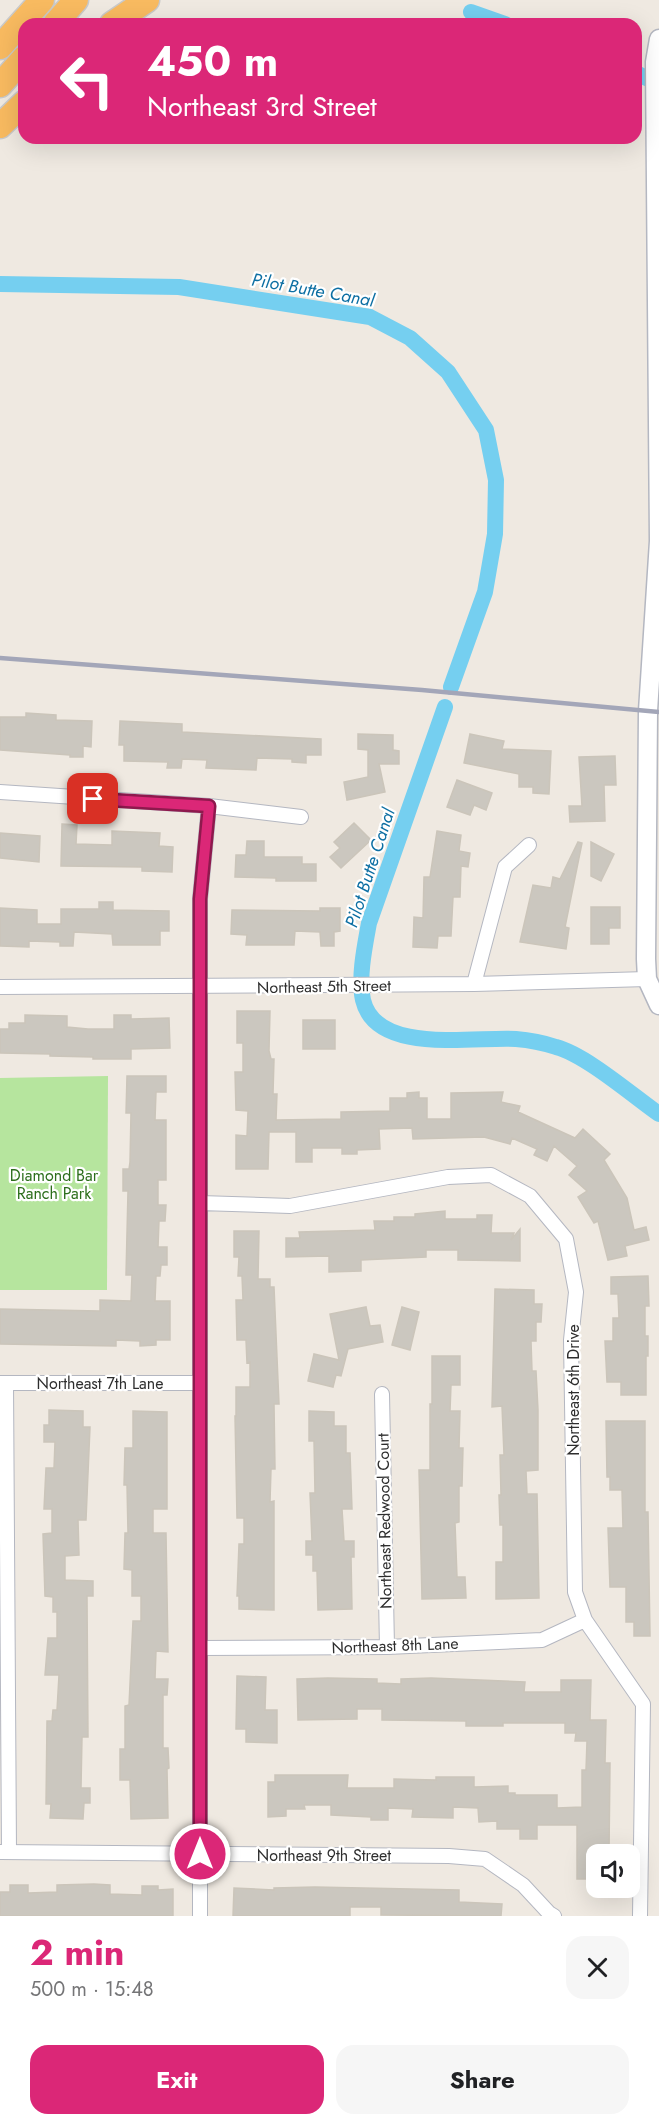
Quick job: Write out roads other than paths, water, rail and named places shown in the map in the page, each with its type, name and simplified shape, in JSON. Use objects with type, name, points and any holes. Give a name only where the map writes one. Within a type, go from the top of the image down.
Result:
[{"type":"highway","points":[[0,25],[20,0]]},
{"type":"highway","points":[[26,18],[42,0]]},
{"type":"highway","points":[[60,18],[76,0]]},
{"type":"highway","points":[[121,18],[147,0]]},
{"type":"highway","points":[[0,47],[18,27]]},
{"type":"highway","points":[[0,85],[18,65]]},
{"type":"highway","points":[[0,126],[18,109]]},
{"type":"street","points":[[659,39],[655,62],[658,541],[648,711],[646,959],[647,979],[659,1005]]},
{"type":"street","points":[[0,792],[209,806],[301,817]]},
{"type":"street","points":[[200,1916],[200,899],[209,806]]},
{"type":"street","points":[[474,984],[505,867],[529,845]]},
{"type":"street","name":"Northeast 5th Street","points":[[0,987],[337,986],[647,979]]},
{"type":"street","name":"Northeast 6th Drive","points":[[200,1203],[290,1206],[448,1177],[490,1175],[530,1196],[566,1239],[576,1292],[571,1340],[575,1592],[585,1620],[643,1704],[640,1916]]},
{"type":"street","points":[[3,1383],[4,1852]]},
{"type":"street","name":"Northeast 7th Lane","points":[[3,1383],[200,1383]]},
{"type":"street","name":"Northeast Redwood Court","points":[[382,1394],[387,1647]]},
{"type":"street","name":"Northeast 8th Lane","points":[[200,1648],[387,1647],[542,1640],[585,1620]]},
{"type":"street","name":"Northeast 9th Street","points":[[4,1852],[449,1856],[485,1859],[523,1885],[554,1916]]},
{"type":"waterway","points":[[471,12],[488,18]]},
{"type":"waterway","points":[[642,76],[659,84]]},
{"type":"waterway","name":"Pilot Butte Canal","points":[[0,284],[179,287],[370,317],[410,338],[448,372],[486,430],[496,480],[495,534],[485,592],[451,687]]},
{"type":"waterway","name":"Pilot Butte Canal","points":[[445,707],[369,923],[361,982],[363,1000],[372,1018],[387,1029],[407,1036],[453,1040],[516,1039],[568,1051],[609,1076],[659,1114]]},
{"type":"railway","points":[[0,658],[422,690],[659,712]]},
{"type":"park label","name":"Diamond Bar Ranch Park","points":[[54,1184]]}]
